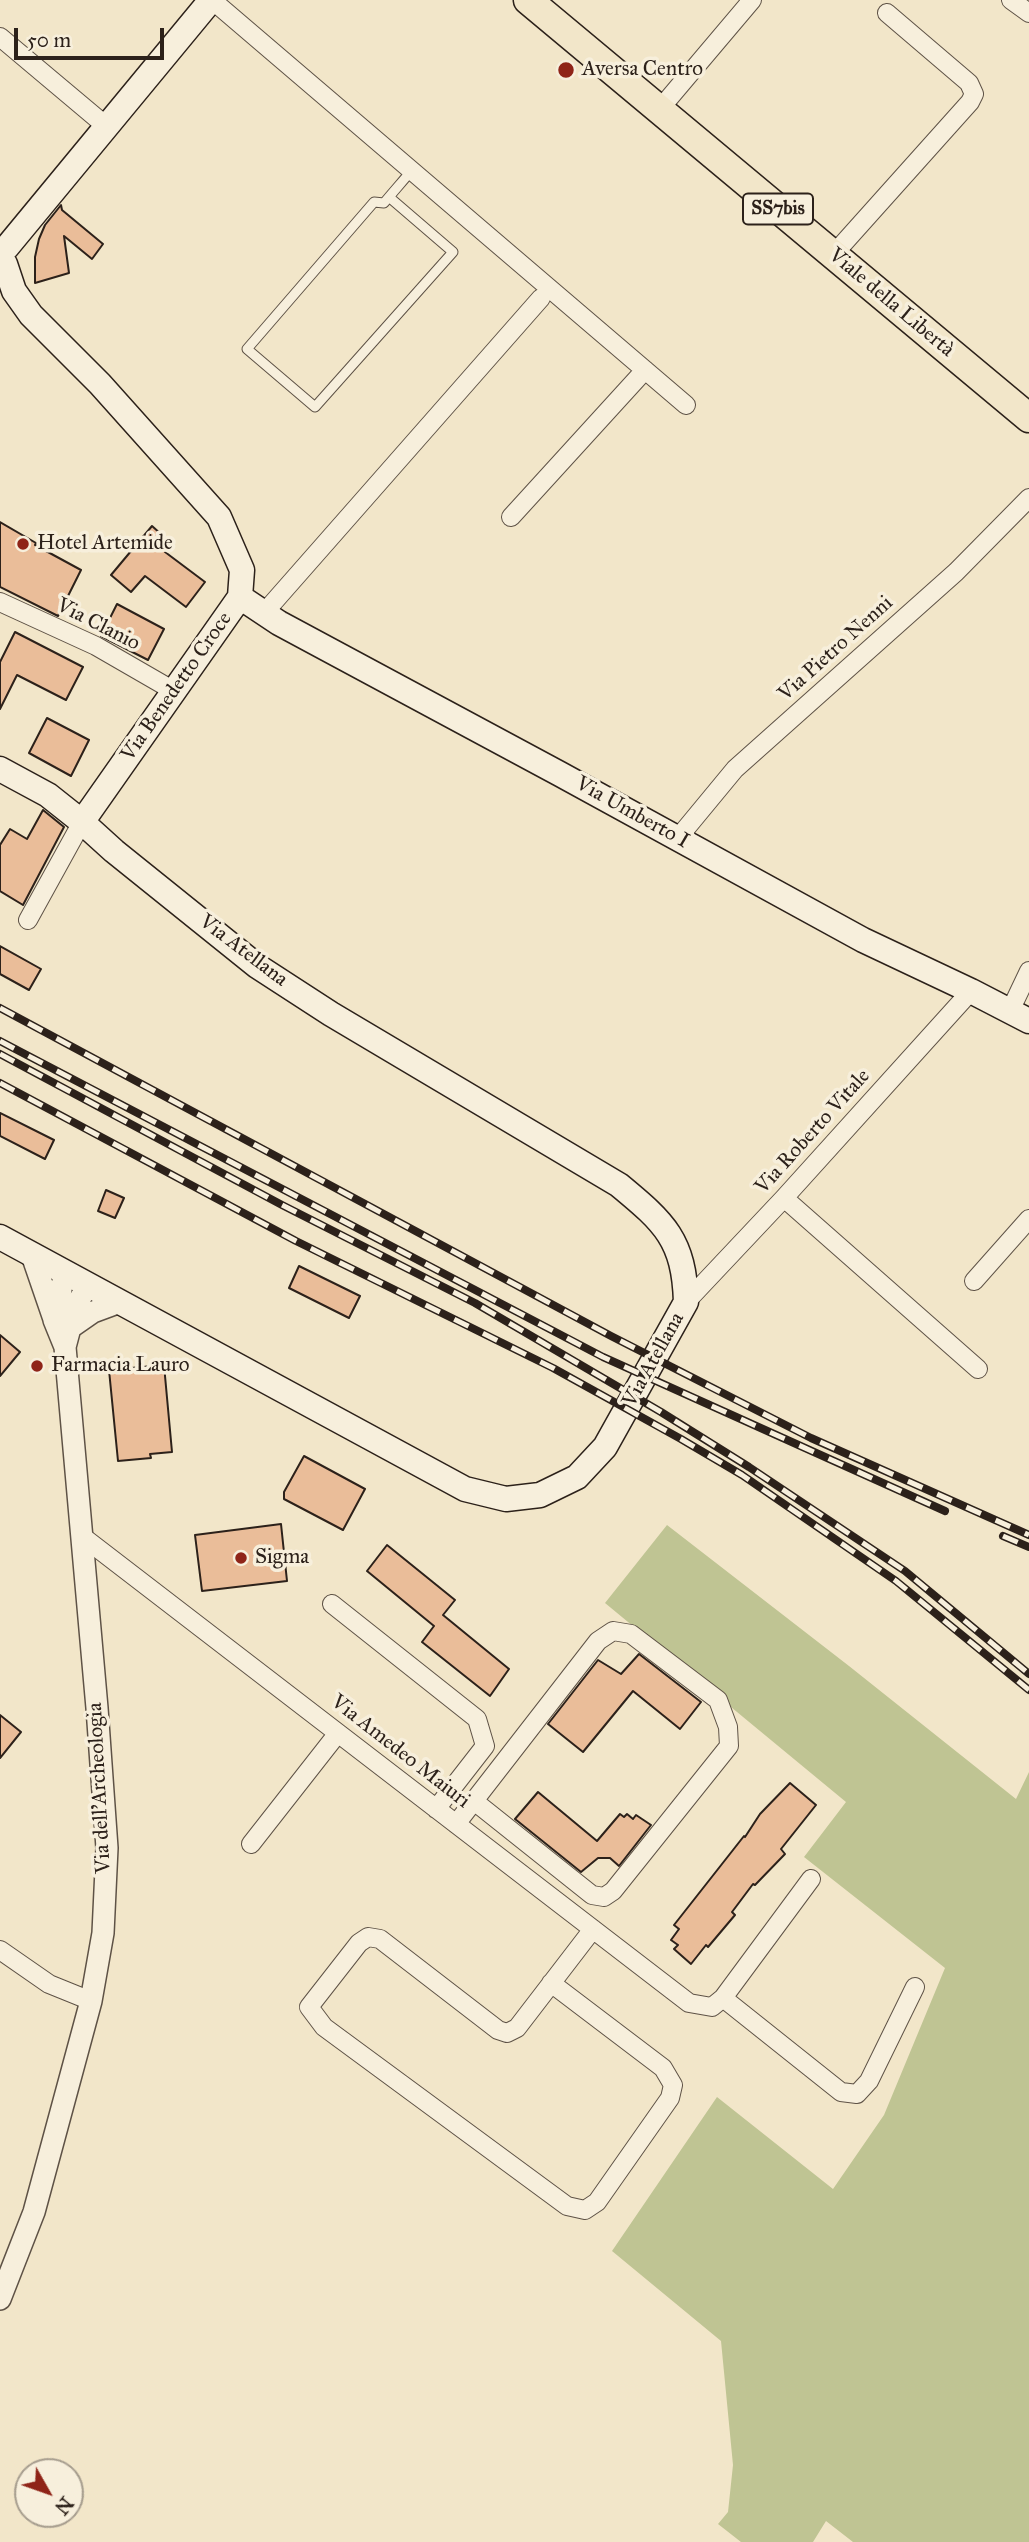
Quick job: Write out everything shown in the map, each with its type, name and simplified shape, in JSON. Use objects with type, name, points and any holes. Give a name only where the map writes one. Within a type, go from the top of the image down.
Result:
[{"type":"main road","points":[[3,255],[211,0]]},
{"type":"main road","name":"Viale della Libertà","points":[[528,0],[1029,418]]},
{"type":"main road","name":"Via Benedetto Croce","points":[[3,255],[14,291],[31,315],[100,384],[219,517],[242,570],[240,597],[82,822]]},
{"type":"main road","name":"Via Umberto I","points":[[240,597],[264,613],[863,940],[1019,1016]]},
{"type":"main road","name":"Via Atellana","points":[[0,769],[48,795],[257,966],[331,1014],[619,1185],[656,1216],[678,1251],[685,1279],[686,1302],[605,1447],[577,1477],[540,1495],[506,1499],[465,1489],[0,1237]]},
{"type":"street","points":[[211,0],[686,405]]},
{"type":"street","points":[[659,110],[752,0]]},
{"type":"street","points":[[1011,0],[1029,13]]},
{"type":"street","points":[[833,255],[970,102],[974,94],[969,83],[887,13]]},
{"type":"street","points":[[0,37],[106,126]]},
{"type":"street","points":[[264,613],[541,298]]},
{"type":"street","points":[[511,517],[645,370]]},
{"type":"street","name":"Via Pietro Nenni","points":[[678,838],[735,769],[956,572],[1029,498]]},
{"type":"street","name":"Via Clanio","points":[[0,602],[96,646],[174,691]]},
{"type":"street","name":"Via Benedetto Croce","points":[[28,920],[82,822]]},
{"type":"street","points":[[1019,1016],[1029,971]]},
{"type":"street","name":"Via Roberto Vitale","points":[[686,1302],[971,991]]},
{"type":"street","points":[[784,1198],[978,1369]]},
{"type":"street","points":[[974,1281],[1029,1219]]},
{"type":"street","points":[[32,1255],[63,1332]]},
{"type":"street","points":[[63,1332],[65,1272]]},
{"type":"street","name":"Via dell'Archeologia","points":[[0,2299],[34,2212],[91,2001],[103,1933],[107,1848],[83,1536],[63,1332],[88,1285]]},
{"type":"street","points":[[63,1332],[93,1312],[120,1302]]},
{"type":"street","name":"Via Amedeo Maiuri","points":[[83,1536],[689,2003],[712,2007],[723,1998]]},
{"type":"street","points":[[332,1604],[477,1718],[485,1746],[436,1809]]},
{"type":"street","points":[[456,1824],[598,1641],[613,1632],[631,1634],[718,1700],[728,1727],[729,1746],[613,1891],[604,1897],[592,1895],[474,1801]]},
{"type":"street","points":[[251,1844],[338,1733]]},
{"type":"street","points":[[811,1879],[723,1998],[841,2092],[857,2094],[869,2081],[915,1987]]},
{"type":"street","points":[[551,1983],[663,2068],[673,2085],[670,2098],[597,2202],[585,2210],[567,2206],[324,2026],[309,2007],[359,1943],[368,1937],[380,1939],[498,2030],[507,2033],[517,2028],[551,1983],[593,1929]]},
{"type":"street","points":[[0,1950],[49,1984],[91,2001]]},
{"type":"lane","points":[[390,197],[453,252],[315,407],[247,349],[374,202],[384,204],[412,170]]},
{"type":"green space","points":[[667,1525],[1016,1799],[1029,1772],[1029,2542],[853,2542],[826,2521],[813,2542],[741,2542],[718,2524],[728,2512],[733,2465],[721,2341],[612,2251],[717,2097],[833,2189],[884,2115],[945,1968],[804,1857],[846,1802],[605,1603]]},
{"type":"building","points":[[61,205],[62,210],[103,244],[92,259],[64,236],[69,273],[35,283],[35,257],[39,239],[45,225]]},
{"type":"building","points":[[0,522],[81,570],[58,616],[0,587]]},
{"type":"building","points":[[152,526],[172,544],[165,552],[205,582],[186,607],[145,576],[131,592],[111,575]]},
{"type":"building","points":[[117,604],[164,629],[148,660],[101,636]]},
{"type":"building","points":[[15,632],[83,667],[66,700],[17,675],[0,709],[0,662]]},
{"type":"building","points":[[47,718],[89,740],[71,776],[29,753]]},
{"type":"building","points":[[43,810],[64,827],[23,905],[0,891],[0,845],[10,829],[27,839]]},
{"type":"building","points":[[0,946],[41,969],[29,990],[0,974]]},
{"type":"building","points":[[0,1113],[54,1140],[45,1159],[0,1136]]},
{"type":"building","points":[[106,1190],[124,1198],[115,1218],[98,1211]]},
{"type":"building","points":[[299,1266],[360,1296],[349,1318],[289,1288]]},
{"type":"building","points":[[0,1335],[20,1352],[0,1376]]},
{"type":"building","points":[[164,1365],[172,1452],[150,1454],[151,1458],[118,1461],[109,1370]]},
{"type":"building","points":[[304,1456],[365,1489],[343,1530],[284,1499],[284,1492]]},
{"type":"building","name":"Sigma","points":[[281,1524],[287,1581],[202,1591],[195,1535]]},
{"type":"building","points":[[387,1545],[455,1600],[443,1615],[509,1669],[490,1696],[422,1642],[434,1626],[367,1571]]},
{"type":"building","points":[[639,1654],[701,1702],[680,1729],[633,1691],[583,1752],[548,1724],[598,1660],[621,1674]]},
{"type":"building","points":[[0,1715],[21,1732],[0,1758]]},
{"type":"building","points":[[790,1783],[816,1805],[781,1849],[785,1854],[753,1884],[732,1912],[735,1915],[691,1964],[674,1949],[678,1945],[671,1940],[679,1929],[674,1925],[745,1837],[760,1814]]},
{"type":"building","points":[[538,1792],[597,1841],[620,1814],[624,1817],[627,1814],[633,1819],[636,1815],[651,1825],[619,1866],[610,1858],[598,1858],[581,1872],[515,1819]]},
{"type":"railway","points":[[0,1008],[611,1336],[811,1438],[1029,1535]]},
{"type":"railway","points":[[0,1041],[603,1357],[945,1511]]},
{"type":"railway","points":[[0,1054],[282,1205],[475,1303],[661,1412],[905,1571],[1029,1674]]},
{"type":"railway","points":[[0,1083],[296,1241],[553,1368],[681,1439],[742,1475],[896,1581],[1029,1690]]},
{"type":"railway","points":[[1003,1536],[1029,1547]]},
{"type":"place","name":"Aversa Centro","points":[[566,70]]},
{"type":"place","name":"Hotel Artemide","points":[[23,544]]},
{"type":"place","name":"Farmacia Lauro","points":[[37,1366]]},
{"type":"place","name":"Sigma","points":[[241,1558]]}]
